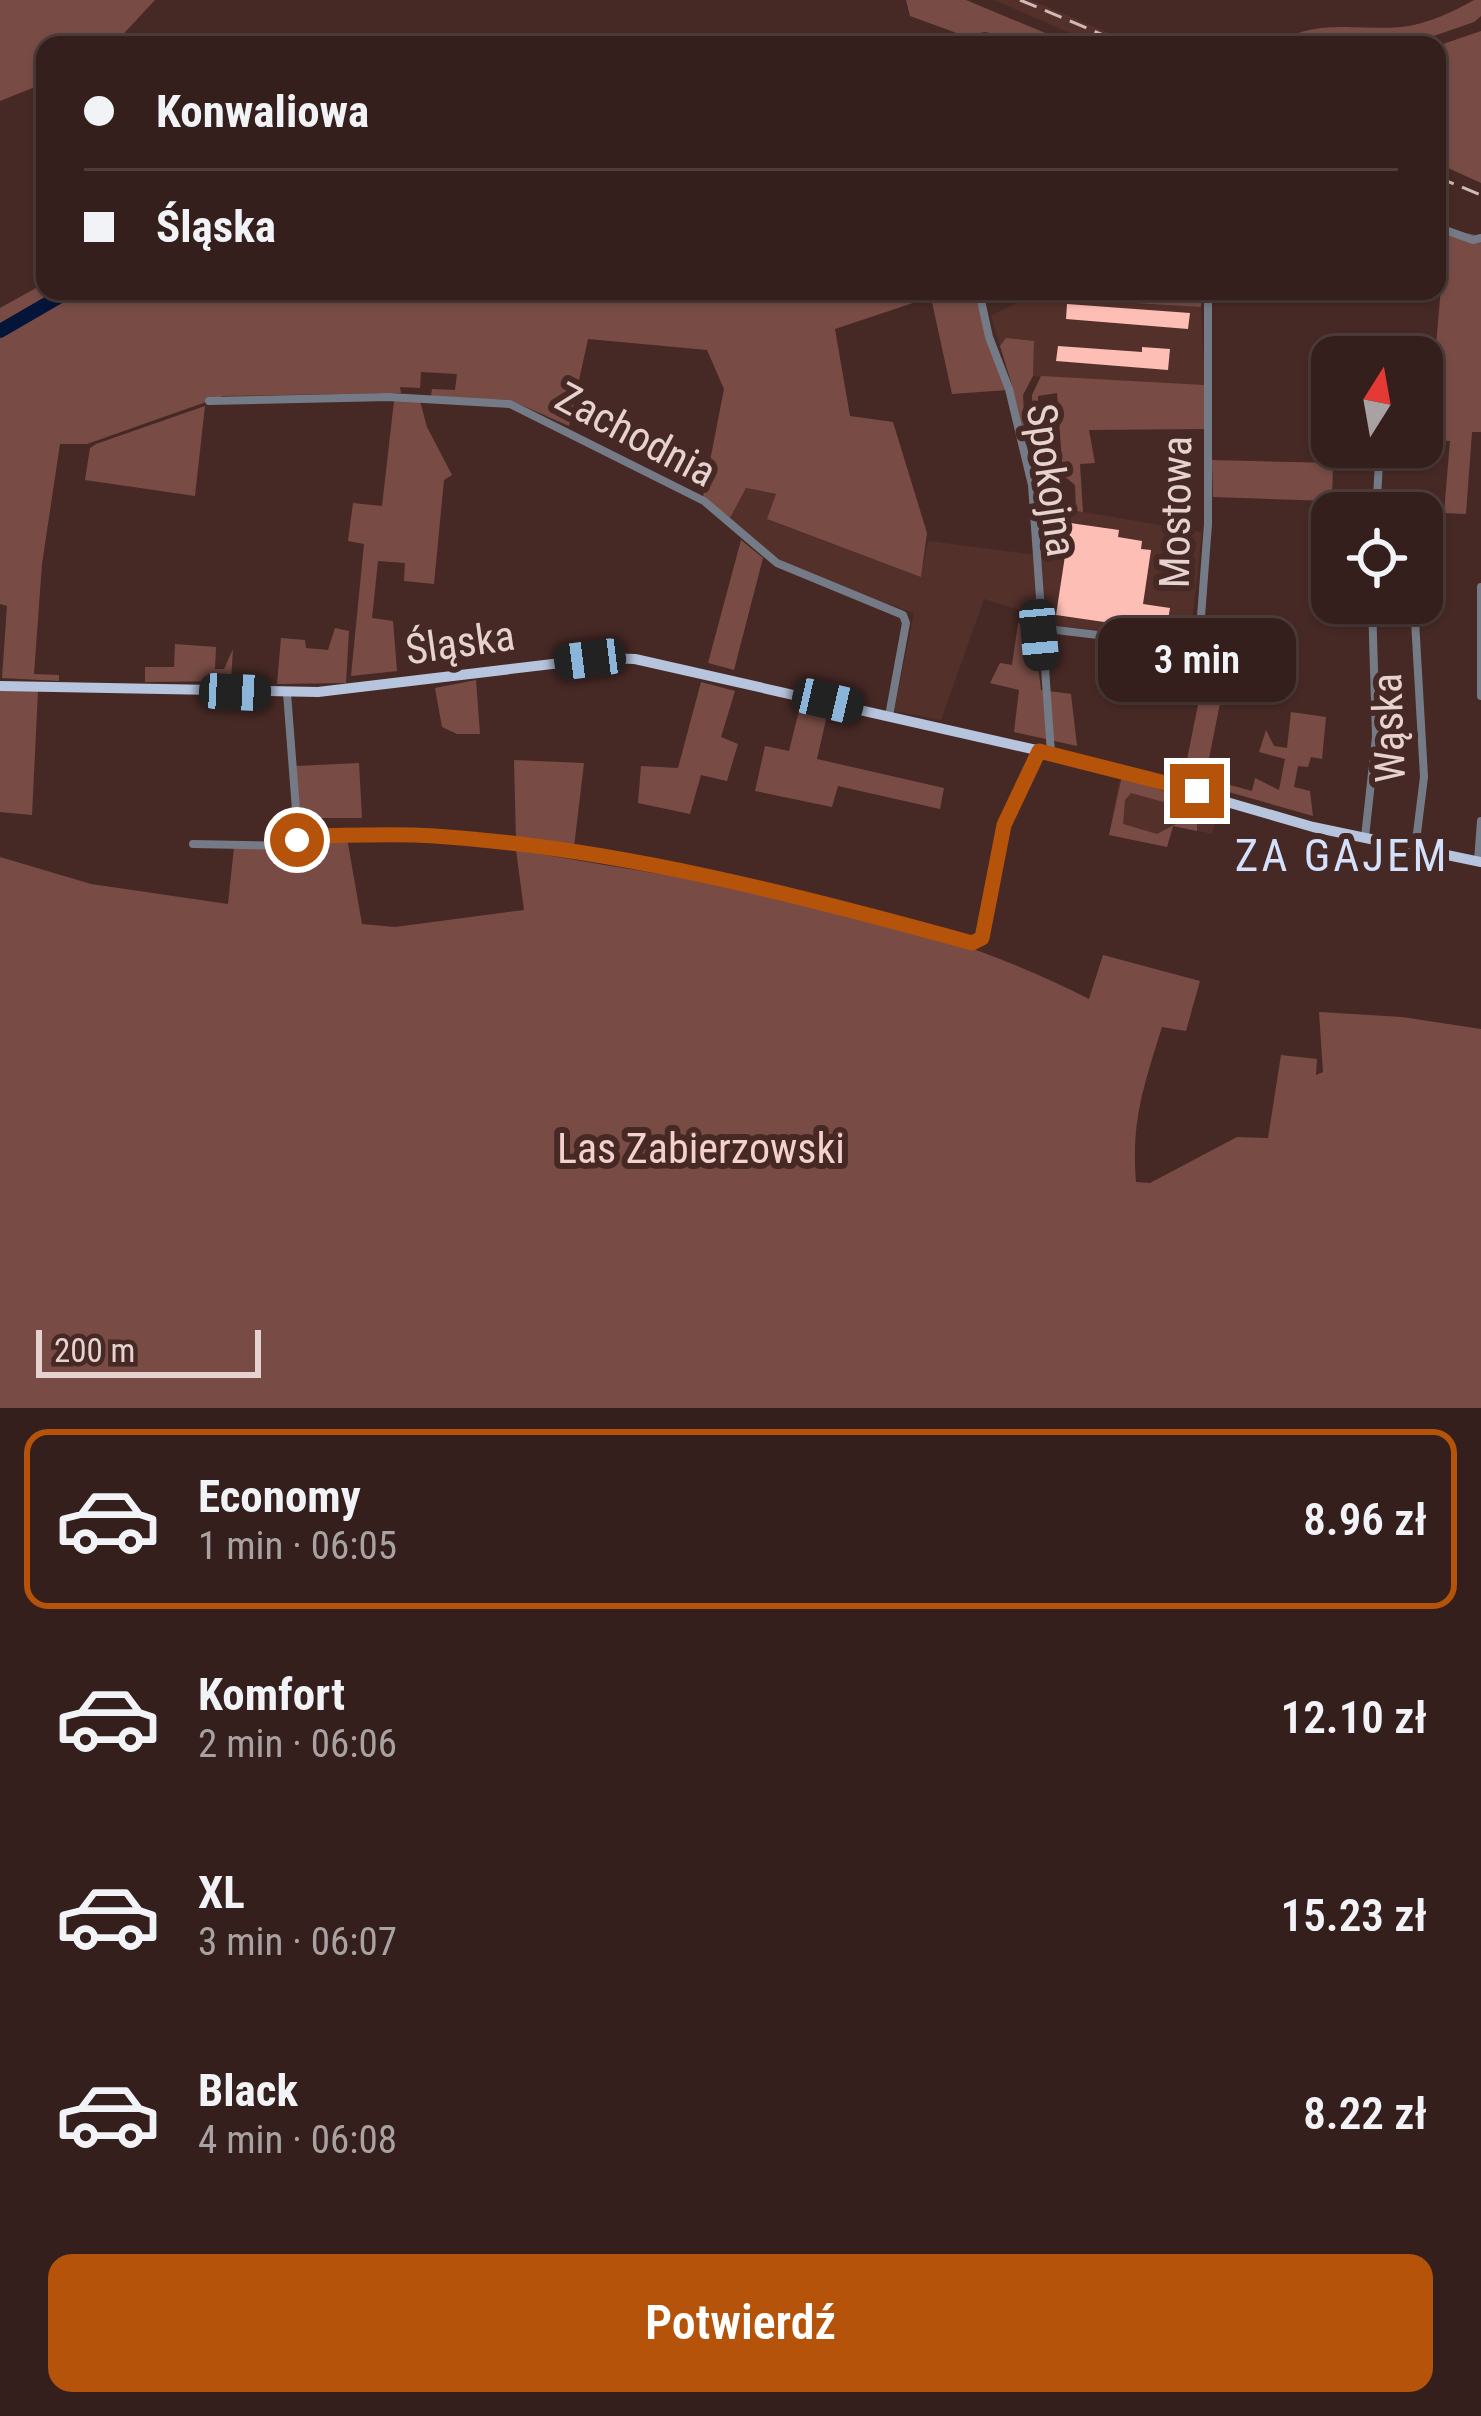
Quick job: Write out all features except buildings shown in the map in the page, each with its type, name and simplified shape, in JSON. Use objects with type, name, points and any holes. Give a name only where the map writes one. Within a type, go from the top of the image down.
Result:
[{"type":"main road","name":"Śląska","points":[[0,686],[286,693],[356,690],[619,658],[666,663],[1045,752],[1365,839],[1479,862]]},
{"type":"street","points":[[1446,230],[1473,240],[1481,238]]},
{"type":"street","name":"Spokojna","points":[[982,300],[1010,389],[1032,485],[1045,752]]},
{"type":"street","name":"Mostowa","points":[[1039,628],[1191,646],[1199,643],[1208,524],[1208,300]]},
{"type":"street","name":"Zachodnia","points":[[208,401],[431,399],[510,404],[542,416],[704,501],[777,563],[903,615],[906,623],[890,716]]},
{"type":"street","points":[[1481,587],[1481,696]]},
{"type":"street","points":[[1365,839],[1376,737],[1373,624]]},
{"type":"street","name":"Wąska","points":[[1415,624],[1424,777],[1415,849]]},
{"type":"street","points":[[194,844],[292,846],[298,836],[286,693]]},
{"type":"street","points":[[298,836],[433,836],[586,854],[838,906],[972,943],[982,938],[1004,825],[1045,752]]},
{"type":"street","points":[[1479,862],[1481,821]]},
{"type":"shaded area","points":[[994,0],[1031,0],[1116,36],[1077,36]]},
{"type":"shaded area","points":[[1023,300],[1201,307],[1205,385],[1033,376],[1034,341],[1007,338],[1000,346],[991,316]]},
{"type":"shaded area","points":[[746,488],[777,495],[768,520],[921,576],[928,541],[1037,555],[1038,521],[1048,520],[1052,501],[1075,503],[1077,511],[1202,532],[1190,640],[1030,623],[1032,614],[984,599],[941,720],[894,711],[914,613],[813,577],[763,550],[730,518]]},
{"type":"shaded area","points":[[1119,782],[1219,809],[1212,834],[1174,825],[1167,847],[1109,835]]},
{"type":"green space","points":[[0,0],[155,0],[121,36],[36,36],[36,87],[0,101]]},
{"type":"green space","points":[[906,0],[966,0],[1052,36],[985,32],[965,36],[910,16]]},
{"type":"green space","points":[[1481,0],[1481,16],[1474,22],[1434,36],[1292,36],[1321,28],[1411,26]]},
{"type":"green space","points":[[1481,31],[1481,183],[1446,167],[1446,43]]},
{"type":"green space","points":[[1446,229],[1481,236],[1481,432],[1472,432],[1466,514],[1444,513],[1450,441],[1443,440],[1443,336],[1437,336],[1440,300],[1446,300]]},
{"type":"green space","points":[[36,288],[36,300],[922,300],[835,329],[850,416],[893,422],[927,533],[921,577],[767,519],[776,494],[746,488],[730,518],[703,497],[724,389],[707,350],[588,339],[569,426],[510,400],[431,397],[432,389],[455,390],[457,374],[421,372],[420,388],[400,387],[401,393],[223,396],[87,444],[60,444],[42,564],[34,674],[59,675],[59,681],[2,678],[7,606],[0,604],[0,308]]},
{"type":"green space","points":[[976,300],[980,304],[1008,390],[952,394],[932,302]]},
{"type":"green space","points":[[1081,300],[1201,300],[1201,307]]},
{"type":"green space","points":[[1006,338],[1034,341],[1033,376],[1023,395],[1027,470],[1000,346]]},
{"type":"green space","points":[[1041,376],[1205,385],[1204,429],[1089,430],[1095,463],[1080,464],[1083,512],[1076,511],[1075,485],[1063,475],[1057,393],[1038,396],[1039,482],[1035,481],[1032,395]]},
{"type":"green space","points":[[394,401],[420,401],[427,427],[452,475],[444,480],[434,584],[404,581],[405,563],[378,561],[372,618],[393,621],[397,671],[351,676],[364,544],[348,541],[353,503],[382,506]]},
{"type":"green space","points":[[205,406],[195,496],[85,480],[90,448],[96,444]]},
{"type":"green space","points":[[1212,460],[1311,462],[1311,468],[1333,468],[1332,492],[1311,492],[1311,500],[1213,497]]},
{"type":"green space","points":[[741,540],[763,558],[734,670],[708,663]]},
{"type":"green space","points":[[1018,623],[1033,624],[1041,690],[1071,694],[1077,746],[1014,732],[1019,690],[990,683],[1000,663],[1012,665]]},
{"type":"green space","points":[[335,628],[349,631],[346,683],[277,684],[281,638],[305,640],[306,648],[328,650]]},
{"type":"green space","points":[[175,644],[216,647],[215,669],[224,669],[233,649],[231,681],[145,682],[145,667],[174,667]]},
{"type":"green space","points":[[1149,645],[1192,651],[1186,692],[1142,686]]},
{"type":"green space","points":[[476,680],[480,734],[457,734],[442,727],[435,688]]},
{"type":"green space","points":[[701,682],[735,691],[721,737],[738,744],[727,781],[701,775],[690,814],[638,803],[641,766],[678,768]]},
{"type":"green space","points":[[0,689],[38,691],[32,815],[0,812]]},
{"type":"green space","points":[[1200,695],[1221,698],[1204,784],[1183,779]]},
{"type":"green space","points":[[800,707],[828,711],[817,759],[944,788],[940,809],[838,786],[832,807],[755,791],[765,746],[789,751]]},
{"type":"green space","points":[[1291,712],[1326,717],[1322,759],[1311,757],[1308,767],[1298,766],[1294,787],[1310,791],[1313,816],[1211,787],[1212,780],[1252,791],[1255,778],[1279,790],[1285,759],[1259,752],[1266,730],[1274,746],[1287,748]]},
{"type":"green space","points":[[514,760],[584,763],[574,847],[516,839]]},
{"type":"green space","points":[[359,763],[362,818],[299,818],[296,766]]},
{"type":"green space","points":[[1122,776],[1192,801],[1189,809],[1131,793],[1125,800],[1123,824],[1157,834],[1180,822],[1197,821],[1197,831],[1173,826],[1167,847],[1109,835]]},
{"type":"green space","name":"Las Zabierzowski","points":[[300,836],[347,838],[362,924],[395,927],[524,910],[516,850],[736,888],[881,920],[1021,968],[1089,999],[1103,955],[1200,981],[1186,1031],[1162,1027],[1137,1121],[1136,1182],[1150,1183],[1237,1137],[1268,1138],[1281,1055],[1317,1059],[1316,1075],[1323,1072],[1319,1012],[1402,1017],[1481,1029],[1481,1408],[0,1408],[0,857],[91,884],[228,904],[234,847],[300,848]]},
{"type":"waterway","points":[[0,331],[53,300]]},
{"type":"railway","points":[[1020,0],[1106,36]]},
{"type":"railway","points":[[1446,181],[1481,195]]},
{"type":"district","name":"ZA GAJEM","points":[[1342,855]]},
{"type":"route","points":[[297,840],[298,836],[433,836],[586,854],[881,916],[972,943],[982,938],[1004,825],[1039,751],[1197,791]]}]
